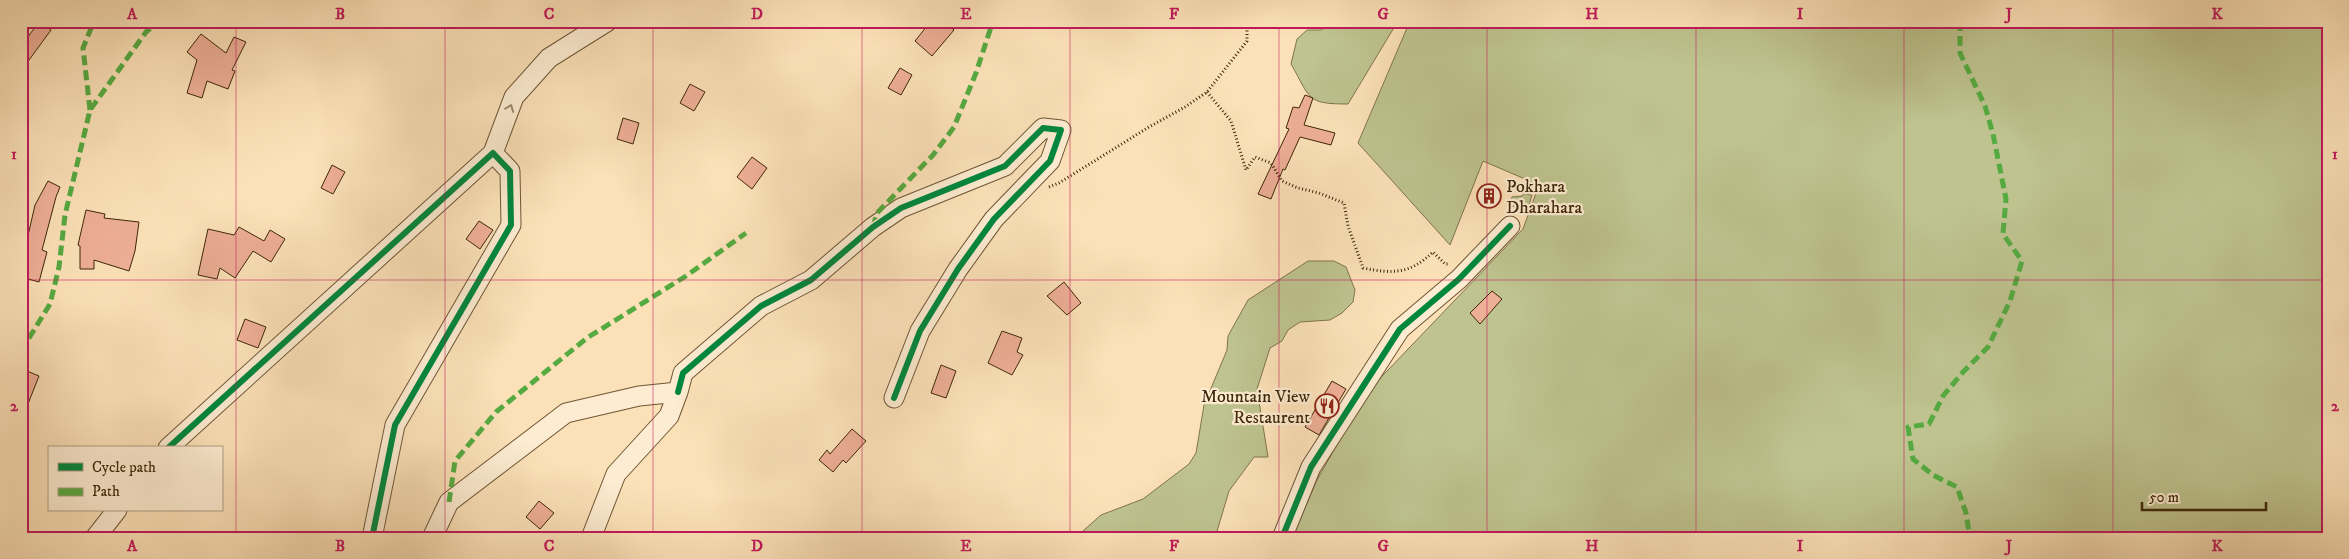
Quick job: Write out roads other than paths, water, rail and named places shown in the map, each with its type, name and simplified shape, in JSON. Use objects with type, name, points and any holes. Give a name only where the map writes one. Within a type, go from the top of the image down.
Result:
[{"type":"street","points":[[170,446],[493,153],[514,97],[549,58],[608,21]]},
{"type":"street","points":[[591,538],[616,474],[669,416],[683,373],[732,330],[761,306],[810,280],[873,227],[901,208],[1005,166],[1043,128],[1061,130],[1050,161],[994,219],[953,277],[920,330],[894,398]]},
{"type":"street","points":[[372,538],[395,425],[511,226],[510,172],[493,153]]},
{"type":"street","points":[[1282,538],[1311,467],[1400,329],[1471,266],[1510,226]]},
{"type":"street","points":[[432,538],[449,502],[566,413],[640,396],[678,392]]},
{"type":"street","points":[[95,538],[115,512]]},
{"type":"place","name":"Pokhara Dharahara","points":[[1489,196]]},
{"type":"place","name":"Mountain View Restaurent","points":[[1327,406]]}]
